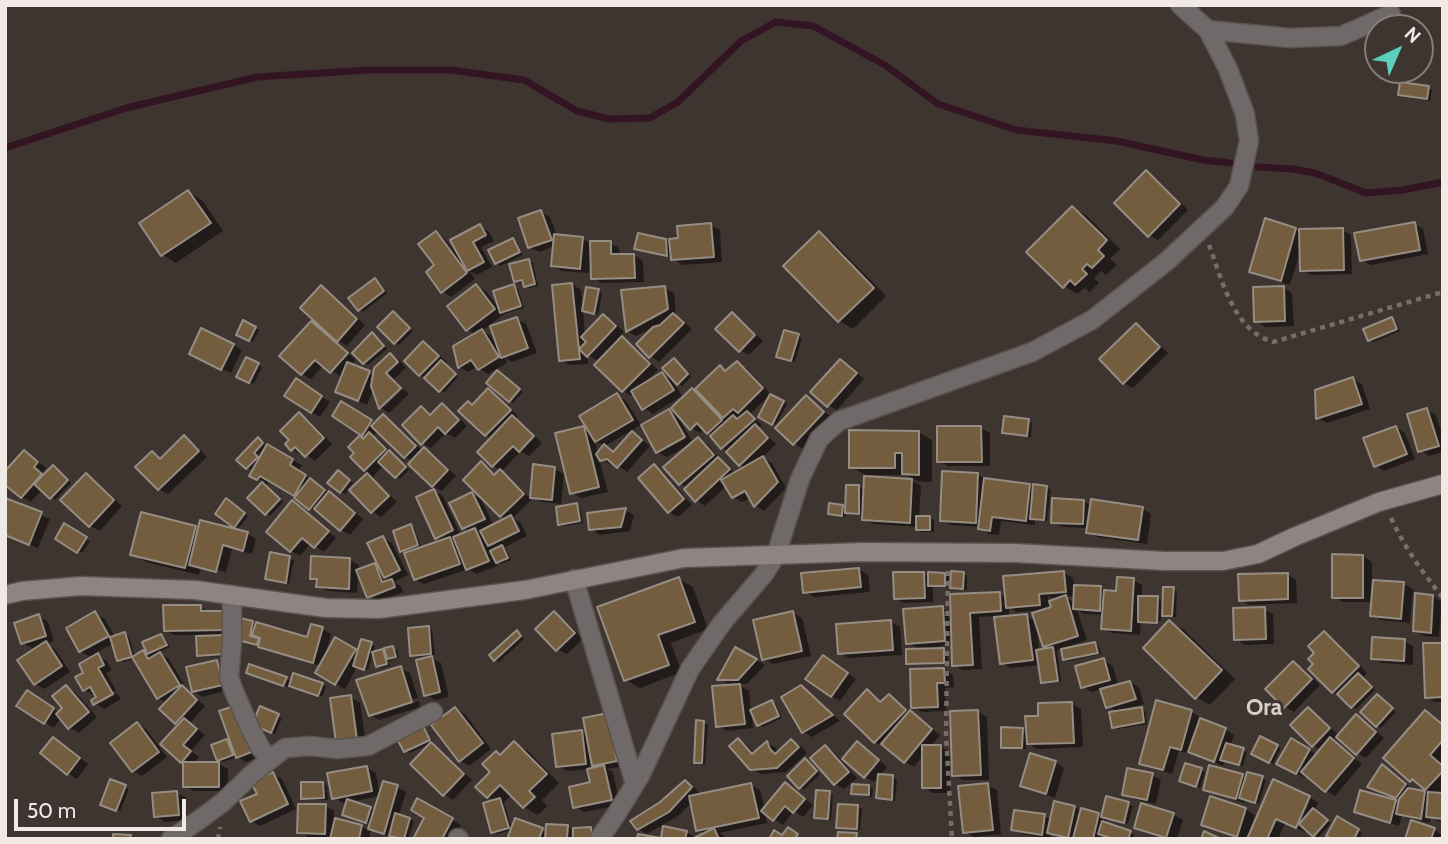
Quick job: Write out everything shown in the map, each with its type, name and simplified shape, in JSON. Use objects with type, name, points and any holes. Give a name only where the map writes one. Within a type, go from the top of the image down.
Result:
[{"type":"street","points":[[599,839],[635,784],[690,669],[722,623],[764,574],[776,555],[800,479],[819,439],[839,421],[1032,352],[1092,320],[1167,261],[1225,207],[1239,186],[1249,141],[1245,114],[1228,69],[1208,30],[1180,5]]},
{"type":"street","points":[[1208,30],[1290,38],[1341,36],[1364,26]]},
{"type":"street","points":[[5,595],[81,586],[195,590],[326,608],[379,609],[525,590],[684,558],[949,552],[1223,561],[1258,554],[1384,501],[1443,484]]},
{"type":"street","points":[[574,579],[635,784]]},
{"type":"street","points":[[232,596],[229,677],[250,728],[261,749],[271,760]]},
{"type":"street","points":[[171,839],[223,802],[285,748],[310,746],[338,749],[368,746],[433,712]]},
{"type":"path","points":[[1202,228],[1234,310],[1259,336],[1273,342],[1443,292]]},
{"type":"path","points":[[1384,501],[1403,543],[1443,598]]},
{"type":"path","points":[[949,552],[946,734],[952,839]]},
{"type":"building","points":[[1400,84],[1429,86],[1427,99],[1398,95]]},
{"type":"building","points":[[1146,170],[1180,204],[1148,237],[1114,203]]},
{"type":"building","points":[[188,190],[211,223],[161,256],[139,223]]},
{"type":"building","points":[[1072,206],[1107,240],[1098,250],[1104,256],[1092,268],[1087,264],[1082,269],[1087,274],[1075,285],[1070,280],[1063,288],[1026,252]]},
{"type":"building","points":[[541,210],[552,240],[528,248],[518,218]]},
{"type":"building","points":[[1265,218],[1296,228],[1281,281],[1249,272]]},
{"type":"building","points":[[1415,222],[1420,250],[1360,261],[1354,233]]},
{"type":"building","points":[[711,223],[714,257],[671,260],[669,239],[678,238],[677,226]]},
{"type":"building","points":[[480,224],[486,235],[473,242],[484,262],[467,271],[450,240]]},
{"type":"building","points":[[1343,228],[1344,270],[1300,271],[1299,229]]},
{"type":"building","points":[[436,231],[467,273],[441,293],[426,272],[434,265],[418,244]]},
{"type":"building","points":[[819,231],[874,288],[838,322],[783,266]]},
{"type":"building","points":[[638,233],[666,239],[667,256],[634,249]]},
{"type":"building","points":[[554,234],[583,237],[580,269],[551,266]]},
{"type":"building","points":[[513,238],[520,252],[495,264],[488,250]]},
{"type":"building","points":[[590,241],[611,241],[611,254],[634,254],[635,278],[591,279]]},
{"type":"building","points":[[529,259],[535,284],[524,287],[522,280],[514,282],[509,264]]},
{"type":"building","points":[[375,278],[384,291],[358,311],[348,298]]},
{"type":"building","points":[[572,283],[580,359],[559,361],[552,285]]},
{"type":"building","points":[[476,284],[495,309],[466,331],[447,306]]},
{"type":"building","points":[[514,284],[521,306],[500,313],[493,291]]},
{"type":"building","points":[[321,285],[357,319],[337,342],[300,308]]},
{"type":"building","points":[[665,286],[668,309],[626,332],[621,290]]},
{"type":"building","points":[[1284,286],[1285,321],[1254,322],[1253,287]]},
{"type":"building","points":[[586,287],[599,289],[594,314],[582,311]]},
{"type":"building","points":[[393,311],[410,328],[394,344],[377,327]]},
{"type":"building","points":[[732,312],[755,335],[739,352],[715,329]]},
{"type":"building","points":[[673,313],[684,323],[649,358],[636,344],[653,327],[660,325]]},
{"type":"building","points":[[603,314],[616,326],[587,357],[579,349],[586,342],[581,337]]},
{"type":"building","points":[[517,317],[528,348],[501,358],[490,326]]},
{"type":"building","points":[[1392,317],[1397,329],[1368,341],[1363,329]]},
{"type":"building","points":[[243,320],[256,327],[249,341],[236,335]]},
{"type":"building","points":[[311,321],[348,353],[330,373],[315,360],[301,375],[279,356]]},
{"type":"building","points":[[1136,323],[1160,347],[1123,384],[1099,359]]},
{"type":"building","points":[[201,328],[234,344],[221,370],[189,354]]},
{"type":"building","points":[[482,329],[499,357],[478,370],[471,360],[458,368],[453,346]]},
{"type":"building","points":[[784,330],[799,334],[791,361],[776,357]]},
{"type":"building","points":[[372,332],[384,346],[363,364],[352,353]]},
{"type":"building","points":[[622,336],[650,364],[622,392],[594,365]]},
{"type":"building","points":[[423,341],[439,356],[419,376],[404,361]]},
{"type":"building","points":[[390,353],[398,362],[386,373],[401,388],[379,409],[371,386],[374,368]]},
{"type":"building","points":[[246,357],[259,363],[249,383],[236,377]]},
{"type":"building","points":[[674,358],[688,374],[677,385],[662,368]]},
{"type":"building","points":[[840,359],[857,373],[827,407],[810,392]]},
{"type":"building","points":[[441,360],[456,374],[439,392],[424,378]]},
{"type":"building","points":[[737,361],[763,388],[738,413],[733,409],[723,418],[695,389],[720,365],[725,371]]},
{"type":"building","points":[[347,362],[370,371],[358,401],[335,392]]},
{"type":"building","points":[[497,370],[520,389],[509,402],[486,383]]},
{"type":"building","points":[[662,372],[674,390],[642,410],[631,391]]},
{"type":"building","points":[[1353,377],[1362,404],[1316,419],[1315,390]]},
{"type":"building","points":[[296,378],[322,396],[311,413],[284,396]]},
{"type":"building","points":[[488,388],[511,410],[485,436],[458,411],[468,401],[472,405]]},
{"type":"building","points":[[692,388],[722,420],[707,434],[697,423],[690,430],[671,408]]},
{"type":"building","points":[[617,393],[633,420],[595,442],[579,416]]},
{"type":"building","points":[[770,394],[784,401],[772,425],[758,417]]},
{"type":"building","points":[[806,395],[824,412],[793,445],[775,428]]},
{"type":"building","points":[[341,401],[372,420],[362,436],[332,416]]},
{"type":"building","points":[[442,403],[459,420],[445,434],[438,427],[421,445],[402,425],[421,406],[430,415]]},
{"type":"building","points":[[1427,408],[1439,446],[1418,452],[1407,414]]},
{"type":"building","points":[[669,409],[685,437],[656,453],[641,425]]},
{"type":"building","points":[[747,411],[755,419],[721,449],[710,436],[733,415],[737,419]]},
{"type":"building","points":[[299,412],[324,438],[305,457],[295,447],[291,451],[285,444],[289,440],[280,431]]},
{"type":"building","points":[[383,414],[416,446],[404,458],[371,426]]},
{"type":"building","points":[[512,415],[534,436],[519,452],[513,446],[492,467],[477,452]]},
{"type":"building","points":[[1004,416],[1029,419],[1027,436],[1002,433]]},
{"type":"building","points":[[755,424],[768,438],[739,466],[726,452]]},
{"type":"building","points":[[584,426],[599,487],[570,494],[555,433]]},
{"type":"building","points":[[937,426],[981,426],[982,462],[937,462]]},
{"type":"building","points":[[1396,426],[1407,454],[1374,467],[1363,438]]},
{"type":"building","points":[[849,430],[919,431],[919,475],[902,474],[902,453],[895,453],[895,468],[849,468]]},
{"type":"building","points":[[632,431],[642,440],[617,468],[607,459],[600,461],[596,454],[604,444],[613,452]]},
{"type":"building","points":[[369,432],[386,449],[364,471],[350,457],[354,453],[348,447],[360,435],[363,439]]},
{"type":"building","points":[[184,435],[199,451],[158,490],[135,467],[152,451],[160,459]]},
{"type":"building","points":[[258,437],[263,443],[254,453],[258,457],[246,469],[236,460]]},
{"type":"building","points":[[698,437],[714,455],[679,485],[663,467]]},
{"type":"building","points":[[267,444],[293,459],[290,465],[306,475],[294,496],[260,476],[257,480],[249,476]]},
{"type":"building","points":[[424,447],[448,470],[432,487],[408,464]]},
{"type":"building","points":[[24,450],[38,462],[34,467],[42,474],[21,498],[5,485],[5,471]]},
{"type":"building","points":[[389,450],[406,467],[395,478],[378,462]]},
{"type":"building","points":[[763,456],[778,482],[754,507],[745,491],[732,498],[721,480]]},
{"type":"building","points":[[718,457],[730,469],[695,502],[684,489]]},
{"type":"building","points":[[481,461],[494,475],[500,469],[524,494],[500,517],[463,480]]},
{"type":"building","points":[[533,464],[555,467],[552,500],[530,498]]},
{"type":"building","points":[[654,464],[684,499],[668,513],[638,478]]},
{"type":"building","points":[[53,465],[68,480],[50,499],[34,484]]},
{"type":"building","points":[[338,470],[350,480],[340,493],[327,483]]},
{"type":"building","points":[[942,471],[978,473],[976,523],[940,521]]},
{"type":"building","points":[[86,473],[114,500],[89,527],[60,500]]},
{"type":"building","points":[[367,473],[389,496],[371,513],[349,490]]},
{"type":"building","points":[[864,476],[912,479],[910,523],[862,520]]},
{"type":"building","points":[[310,478],[325,490],[309,510],[294,498]]},
{"type":"building","points":[[984,478],[1030,484],[1026,521],[992,517],[990,531],[978,529]]},
{"type":"building","points":[[262,482],[280,499],[265,515],[247,498]]},
{"type":"building","points":[[1033,484],[1047,486],[1044,520],[1030,519]]},
{"type":"building","points":[[846,485],[859,485],[859,514],[845,513]]},
{"type":"building","points":[[434,489],[453,530],[435,539],[416,497]]},
{"type":"building","points":[[329,491],[355,513],[340,531],[314,509]]},
{"type":"building","points":[[472,492],[485,519],[462,529],[449,503]]},
{"type":"building","points":[[5,498],[42,512],[29,545],[5,535]]},
{"type":"building","points":[[226,498],[245,513],[234,528],[215,514]]},
{"type":"building","points":[[1052,498],[1084,500],[1083,524],[1051,523]]},
{"type":"building","points":[[1091,499],[1143,507],[1138,540],[1086,533]]},
{"type":"building","points":[[292,500],[329,531],[314,548],[302,538],[290,552],[266,532]]},
{"type":"building","points":[[577,503],[580,521],[558,525],[556,507]]},
{"type":"building","points":[[829,503],[843,505],[842,516],[828,514]]},
{"type":"building","points":[[626,508],[621,527],[589,530],[587,513]]},
{"type":"building","points":[[141,512],[196,526],[185,568],[130,555]]},
{"type":"building","points":[[511,515],[519,531],[488,546],[480,531]]},
{"type":"building","points":[[916,516],[930,516],[930,530],[916,530]]},
{"type":"building","points":[[200,520],[248,532],[243,551],[223,545],[216,572],[189,565]]},
{"type":"building","points":[[64,523],[87,537],[77,553],[55,539]]},
{"type":"building","points":[[411,524],[418,545],[400,552],[393,531]]},
{"type":"building","points":[[475,528],[489,561],[466,570],[453,537]]},
{"type":"building","points":[[383,536],[400,570],[384,578],[367,543]]},
{"type":"building","points":[[450,537],[460,564],[414,580],[404,553]]},
{"type":"building","points":[[502,545],[508,558],[496,563],[490,551]]},
{"type":"building","points":[[270,552],[290,556],[286,583],[265,579]]},
{"type":"building","points":[[1332,554],[1363,555],[1363,598],[1332,598]]},
{"type":"building","points":[[311,556],[350,558],[349,589],[316,587],[317,579],[310,579]]},
{"type":"building","points":[[375,563],[382,582],[392,579],[395,587],[367,598],[356,570]]},
{"type":"building","points":[[859,568],[861,587],[803,593],[801,573]]},
{"type":"building","points":[[951,571],[964,572],[963,589],[950,588]]},
{"type":"building","points":[[1064,571],[1066,592],[1039,594],[1040,605],[1006,608],[1003,576]]},
{"type":"building","points":[[893,572],[924,572],[925,598],[894,599]]},
{"type":"building","points":[[928,572],[945,573],[945,586],[928,586]]},
{"type":"building","points":[[1288,573],[1288,599],[1239,601],[1238,574]]},
{"type":"building","points":[[679,577],[695,622],[658,635],[669,665],[624,681],[597,607]]},
{"type":"building","points":[[1117,577],[1134,578],[1131,631],[1101,629],[1104,590],[1116,591]]},
{"type":"building","points":[[1373,580],[1404,582],[1401,619],[1370,616]]},
{"type":"building","points":[[1074,585],[1101,586],[1100,611],[1073,609]]},
{"type":"building","points":[[1163,587],[1174,587],[1172,616],[1162,616]]},
{"type":"building","points":[[1000,592],[1001,611],[970,613],[973,665],[952,666],[950,594]]},
{"type":"building","points":[[1415,593],[1433,595],[1431,633],[1413,631]]},
{"type":"building","points":[[1066,595],[1078,636],[1043,647],[1032,613],[1051,607],[1049,601]]},
{"type":"building","points":[[1138,596],[1158,596],[1157,623],[1138,622]]},
{"type":"building","points":[[163,605],[201,605],[201,611],[225,611],[225,630],[164,631]]},
{"type":"building","points":[[943,606],[945,641],[906,644],[903,609]]},
{"type":"building","points":[[1265,607],[1266,639],[1234,640],[1233,608]]},
{"type":"building","points":[[95,611],[109,636],[79,652],[66,628]]},
{"type":"building","points":[[554,611],[575,633],[556,651],[535,629]]},
{"type":"building","points":[[793,611],[802,651],[762,660],[753,620]]},
{"type":"building","points":[[39,614],[46,636],[21,644],[14,623]]},
{"type":"building","points":[[1027,614],[1033,660],[1000,664],[994,617]]},
{"type":"building","points":[[240,618],[253,621],[250,636],[259,638],[257,645],[234,639]]},
{"type":"building","points":[[891,620],[893,650],[838,654],[836,624]]},
{"type":"building","points":[[1169,620],[1222,670],[1195,699],[1143,648]]},
{"type":"building","points":[[256,622],[307,637],[311,624],[323,627],[313,663],[258,647],[260,638],[252,635]]},
{"type":"building","points":[[429,626],[431,654],[410,656],[408,628]]},
{"type":"building","points":[[517,630],[521,636],[494,661],[489,655]]},
{"type":"building","points":[[1324,631],[1359,666],[1332,693],[1308,669],[1313,664],[1308,659],[1314,653],[1308,646]]},
{"type":"building","points":[[125,632],[132,657],[117,661],[110,637]]},
{"type":"building","points":[[161,634],[167,645],[147,654],[142,642]]},
{"type":"building","points":[[224,635],[225,654],[197,656],[196,636]]},
{"type":"building","points":[[335,637],[356,649],[335,685],[315,673]]},
{"type":"building","points":[[1372,637],[1405,639],[1404,661],[1371,659]]},
{"type":"building","points":[[361,639],[372,642],[364,670],[353,666]]},
{"type":"building","points":[[46,641],[62,666],[34,685],[17,660]]},
{"type":"building","points":[[1095,642],[1098,653],[1063,660],[1061,649]]},
{"type":"building","points":[[1423,643],[1443,643],[1443,697],[1425,698]]},
{"type":"building","points":[[393,646],[396,657],[387,659],[384,648]]},
{"type":"building","points":[[735,647],[757,659],[738,680],[717,680]]},
{"type":"building","points":[[1053,647],[1058,681],[1041,683],[1036,650]]},
{"type":"building","points":[[944,648],[944,663],[906,664],[906,649]]},
{"type":"building","points":[[383,649],[387,664],[376,667],[372,652]]},
{"type":"building","points":[[143,650],[148,659],[160,652],[180,685],[157,699],[132,657]]},
{"type":"building","points":[[98,653],[104,665],[98,668],[113,694],[93,705],[91,700],[96,697],[90,687],[83,691],[75,677],[83,673],[79,664]]},
{"type":"building","points":[[823,655],[848,673],[831,697],[805,679]]},
{"type":"building","points":[[432,656],[440,692],[424,696],[416,660]]},
{"type":"building","points":[[1104,658],[1110,680],[1081,688],[1075,666]]},
{"type":"building","points":[[217,660],[223,685],[192,692],[186,667]]},
{"type":"building","points":[[1293,661],[1312,679],[1284,708],[1265,689]]},
{"type":"building","points":[[249,664],[287,677],[283,686],[246,673]]},
{"type":"building","points":[[401,666],[412,702],[369,716],[356,680]]},
{"type":"building","points":[[944,668],[945,683],[937,683],[938,707],[911,708],[910,669]]},
{"type":"building","points":[[293,673],[323,683],[318,696],[289,686]]},
{"type":"building","points":[[1358,673],[1372,687],[1351,708],[1337,694]]},
{"type":"building","points":[[1130,681],[1136,699],[1106,708],[1100,689]]},
{"type":"building","points":[[740,684],[745,724],[716,727],[712,686]]},
{"type":"building","points":[[66,685],[89,712],[68,729],[56,714],[62,708],[52,696]]},
{"type":"building","points":[[182,685],[197,700],[175,724],[159,709]]},
{"type":"building","points":[[801,685],[833,715],[802,733],[781,697]]},
{"type":"building","points":[[867,689],[880,702],[889,694],[906,710],[874,743],[844,714]]},
{"type":"building","points":[[27,690],[54,708],[44,724],[16,706]]},
{"type":"building","points":[[1377,694],[1393,708],[1376,727],[1360,712]]},
{"type":"building","points":[[351,695],[357,740],[336,743],[330,698]]},
{"type":"building","points":[[772,700],[779,716],[757,726],[750,710]]},
{"type":"building","points":[[1156,700],[1192,710],[1181,750],[1170,747],[1163,770],[1139,764]]},
{"type":"building","points":[[1072,702],[1074,743],[1027,744],[1025,716],[1038,716],[1038,703]]},
{"type":"building","points":[[237,705],[254,751],[236,758],[219,711]]},
{"type":"building","points":[[260,706],[279,714],[271,733],[252,724]]},
{"type":"building","points":[[455,707],[483,743],[459,762],[431,725]]},
{"type":"building","points":[[1142,707],[1144,722],[1112,728],[1109,712]]},
{"type":"building","points":[[1308,707],[1330,728],[1312,747],[1290,725]]},
{"type":"building","points":[[910,710],[932,729],[904,763],[881,744]]},
{"type":"building","points":[[978,710],[981,775],[952,776],[950,711]]},
{"type":"building","points":[[1425,710],[1443,725],[1443,740],[1430,755],[1443,766],[1443,771],[1425,790],[1412,779],[1410,782],[1383,758]]},
{"type":"building","points":[[608,713],[617,761],[592,766],[583,718]]},
{"type":"building","points":[[1356,714],[1376,732],[1356,755],[1336,737]]},
{"type":"building","points":[[184,718],[197,729],[183,745],[191,751],[181,763],[160,744]]},
{"type":"building","points":[[1200,718],[1226,728],[1214,762],[1188,752]]},
{"type":"building","points":[[696,720],[704,721],[702,763],[694,763]]},
{"type":"building","points":[[137,722],[159,752],[132,772],[110,743]]},
{"type":"building","points":[[423,726],[430,740],[404,752],[397,739]]},
{"type":"building","points":[[1001,727],[1023,728],[1022,748],[1001,748]]},
{"type":"building","points":[[582,730],[586,764],[556,767],[552,734]]},
{"type":"building","points":[[1260,736],[1278,745],[1269,763],[1251,754]]},
{"type":"building","points":[[53,737],[80,758],[67,775],[40,753]]},
{"type":"building","points":[[1330,737],[1354,758],[1325,792],[1301,772]]},
{"type":"building","points":[[738,738],[752,754],[767,741],[775,754],[791,739],[799,747],[777,768],[750,770],[729,746]]},
{"type":"building","points":[[1291,738],[1310,749],[1296,774],[1276,764]]},
{"type":"building","points":[[227,739],[233,755],[217,761],[211,745]]},
{"type":"building","points":[[514,741],[547,774],[529,791],[535,797],[523,808],[500,785],[487,798],[475,787],[490,772],[482,764],[496,751],[500,755]]},
{"type":"building","points":[[857,741],[879,760],[864,778],[842,759]]},
{"type":"building","points":[[431,742],[464,774],[443,796],[410,764]]},
{"type":"building","points":[[1226,743],[1244,748],[1239,765],[1220,760]]},
{"type":"building","points":[[825,745],[849,772],[834,785],[810,758]]},
{"type":"building","points":[[922,745],[941,745],[941,788],[922,788]]},
{"type":"building","points":[[1030,753],[1056,761],[1046,794],[1020,786]]},
{"type":"building","points":[[805,758],[817,771],[799,789],[787,776]]},
{"type":"building","points":[[183,762],[219,762],[219,787],[183,787]]},
{"type":"building","points":[[1185,763],[1202,768],[1196,787],[1179,781]]},
{"type":"building","points":[[1382,764],[1406,784],[1396,798],[1367,787]]},
{"type":"building","points":[[604,765],[612,800],[573,808],[569,787],[590,782],[587,769]]},
{"type":"building","points":[[1209,765],[1243,774],[1236,799],[1203,790]]},
{"type":"building","points":[[367,766],[372,791],[332,799],[327,773]]},
{"type":"building","points":[[1127,768],[1153,773],[1147,800],[1122,795]]},
{"type":"building","points":[[273,772],[288,804],[250,822],[240,801],[257,794],[251,782]]},
{"type":"building","points":[[1247,772],[1263,776],[1255,803],[1239,798]]},
{"type":"building","points":[[878,774],[893,775],[892,800],[876,798]]},
{"type":"building","points":[[110,779],[126,785],[116,811],[100,805]]},
{"type":"building","points":[[1273,779],[1310,796],[1296,828],[1276,819],[1267,839],[1247,839]]},
{"type":"building","points":[[685,780],[692,787],[669,812],[637,830],[630,821],[660,802]]},
{"type":"building","points":[[383,781],[398,785],[384,834],[368,829]]},
{"type":"building","points":[[301,782],[323,782],[324,798],[301,799]]},
{"type":"building","points":[[785,782],[805,799],[793,813],[785,806],[773,821],[761,811]]},
{"type":"building","points":[[751,783],[759,818],[696,831],[689,796]]},
{"type":"building","points":[[988,783],[993,830],[963,833],[958,786]]},
{"type":"building","points":[[852,784],[869,785],[869,795],[851,794]]},
{"type":"building","points":[[1408,788],[1425,791],[1421,819],[1396,814],[1399,799]]},
{"type":"building","points":[[816,790],[830,791],[828,819],[814,818]]},
{"type":"building","points":[[1360,790],[1396,800],[1390,823],[1354,812]]},
{"type":"building","points":[[177,791],[179,815],[154,817],[152,793]]},
{"type":"building","points":[[1428,792],[1443,793],[1443,819],[1426,817]]},
{"type":"building","points":[[1106,796],[1129,802],[1124,823],[1101,817]]},
{"type":"building","points":[[1210,796],[1246,808],[1237,837],[1201,825]]},
{"type":"building","points":[[417,798],[453,818],[442,839],[413,839],[424,818],[411,810]]},
{"type":"building","points":[[500,798],[509,828],[491,833],[483,803]]},
{"type":"building","points":[[347,799],[371,807],[366,823],[342,815]]},
{"type":"building","points":[[1054,801],[1075,806],[1068,838],[1047,833]]},
{"type":"building","points":[[1141,803],[1174,813],[1166,838],[1134,828]]},
{"type":"building","points":[[298,804],[326,804],[325,834],[297,833]]},
{"type":"building","points":[[838,804],[858,805],[857,829],[836,828]]},
{"type":"building","points":[[1081,808],[1099,813],[1093,839],[1073,838]]},
{"type":"building","points":[[1313,808],[1328,820],[1313,837],[1299,824]]},
{"type":"building","points":[[1014,810],[1045,814],[1042,835],[1011,830]]},
{"type":"building","points":[[395,813],[410,818],[404,839],[389,836]]},
{"type":"building","points":[[1337,816],[1359,829],[1354,839],[1332,839],[1326,836]]},
{"type":"building","points":[[335,818],[362,825],[359,839],[330,839]]},
{"type":"building","points":[[515,818],[543,828],[539,839],[507,839]]},
{"type":"building","points":[[1411,820],[1435,828],[1431,839],[1405,839]]},
{"type":"building","points":[[1102,821],[1131,831],[1128,839],[1113,839],[1098,834]]},
{"type":"building","points":[[546,824],[568,825],[567,839],[545,839]]},
{"type":"building","points":[[663,826],[687,831],[685,839],[637,839],[638,834],[661,838]]},
{"type":"building","points":[[591,827],[592,839],[573,839],[573,828]]},
{"type":"building","points":[[788,827],[798,834],[795,839],[769,839],[774,830],[782,835]]},
{"type":"building","points":[[714,828],[719,839],[692,839]]},
{"type":"building","points":[[1204,831],[1221,839],[1201,839]]},
{"type":"building","points":[[838,832],[857,833],[856,839],[837,839]]},
{"type":"building","points":[[113,834],[131,835],[130,839],[113,839]]},
{"type":"waterway","points":[[5,148],[126,108],[257,77],[369,70],[451,70],[524,80],[577,111],[609,119],[650,118],[678,102],[741,41],[776,22],[813,26],[885,65],[938,104],[1016,130],[1117,141],[1203,160],[1230,163]]},
{"type":"waterway","points":[[1258,167],[1315,173],[1366,193],[1403,190],[1443,182]]},
{"type":"district","name":"Ora","points":[[1264,708]]}]
